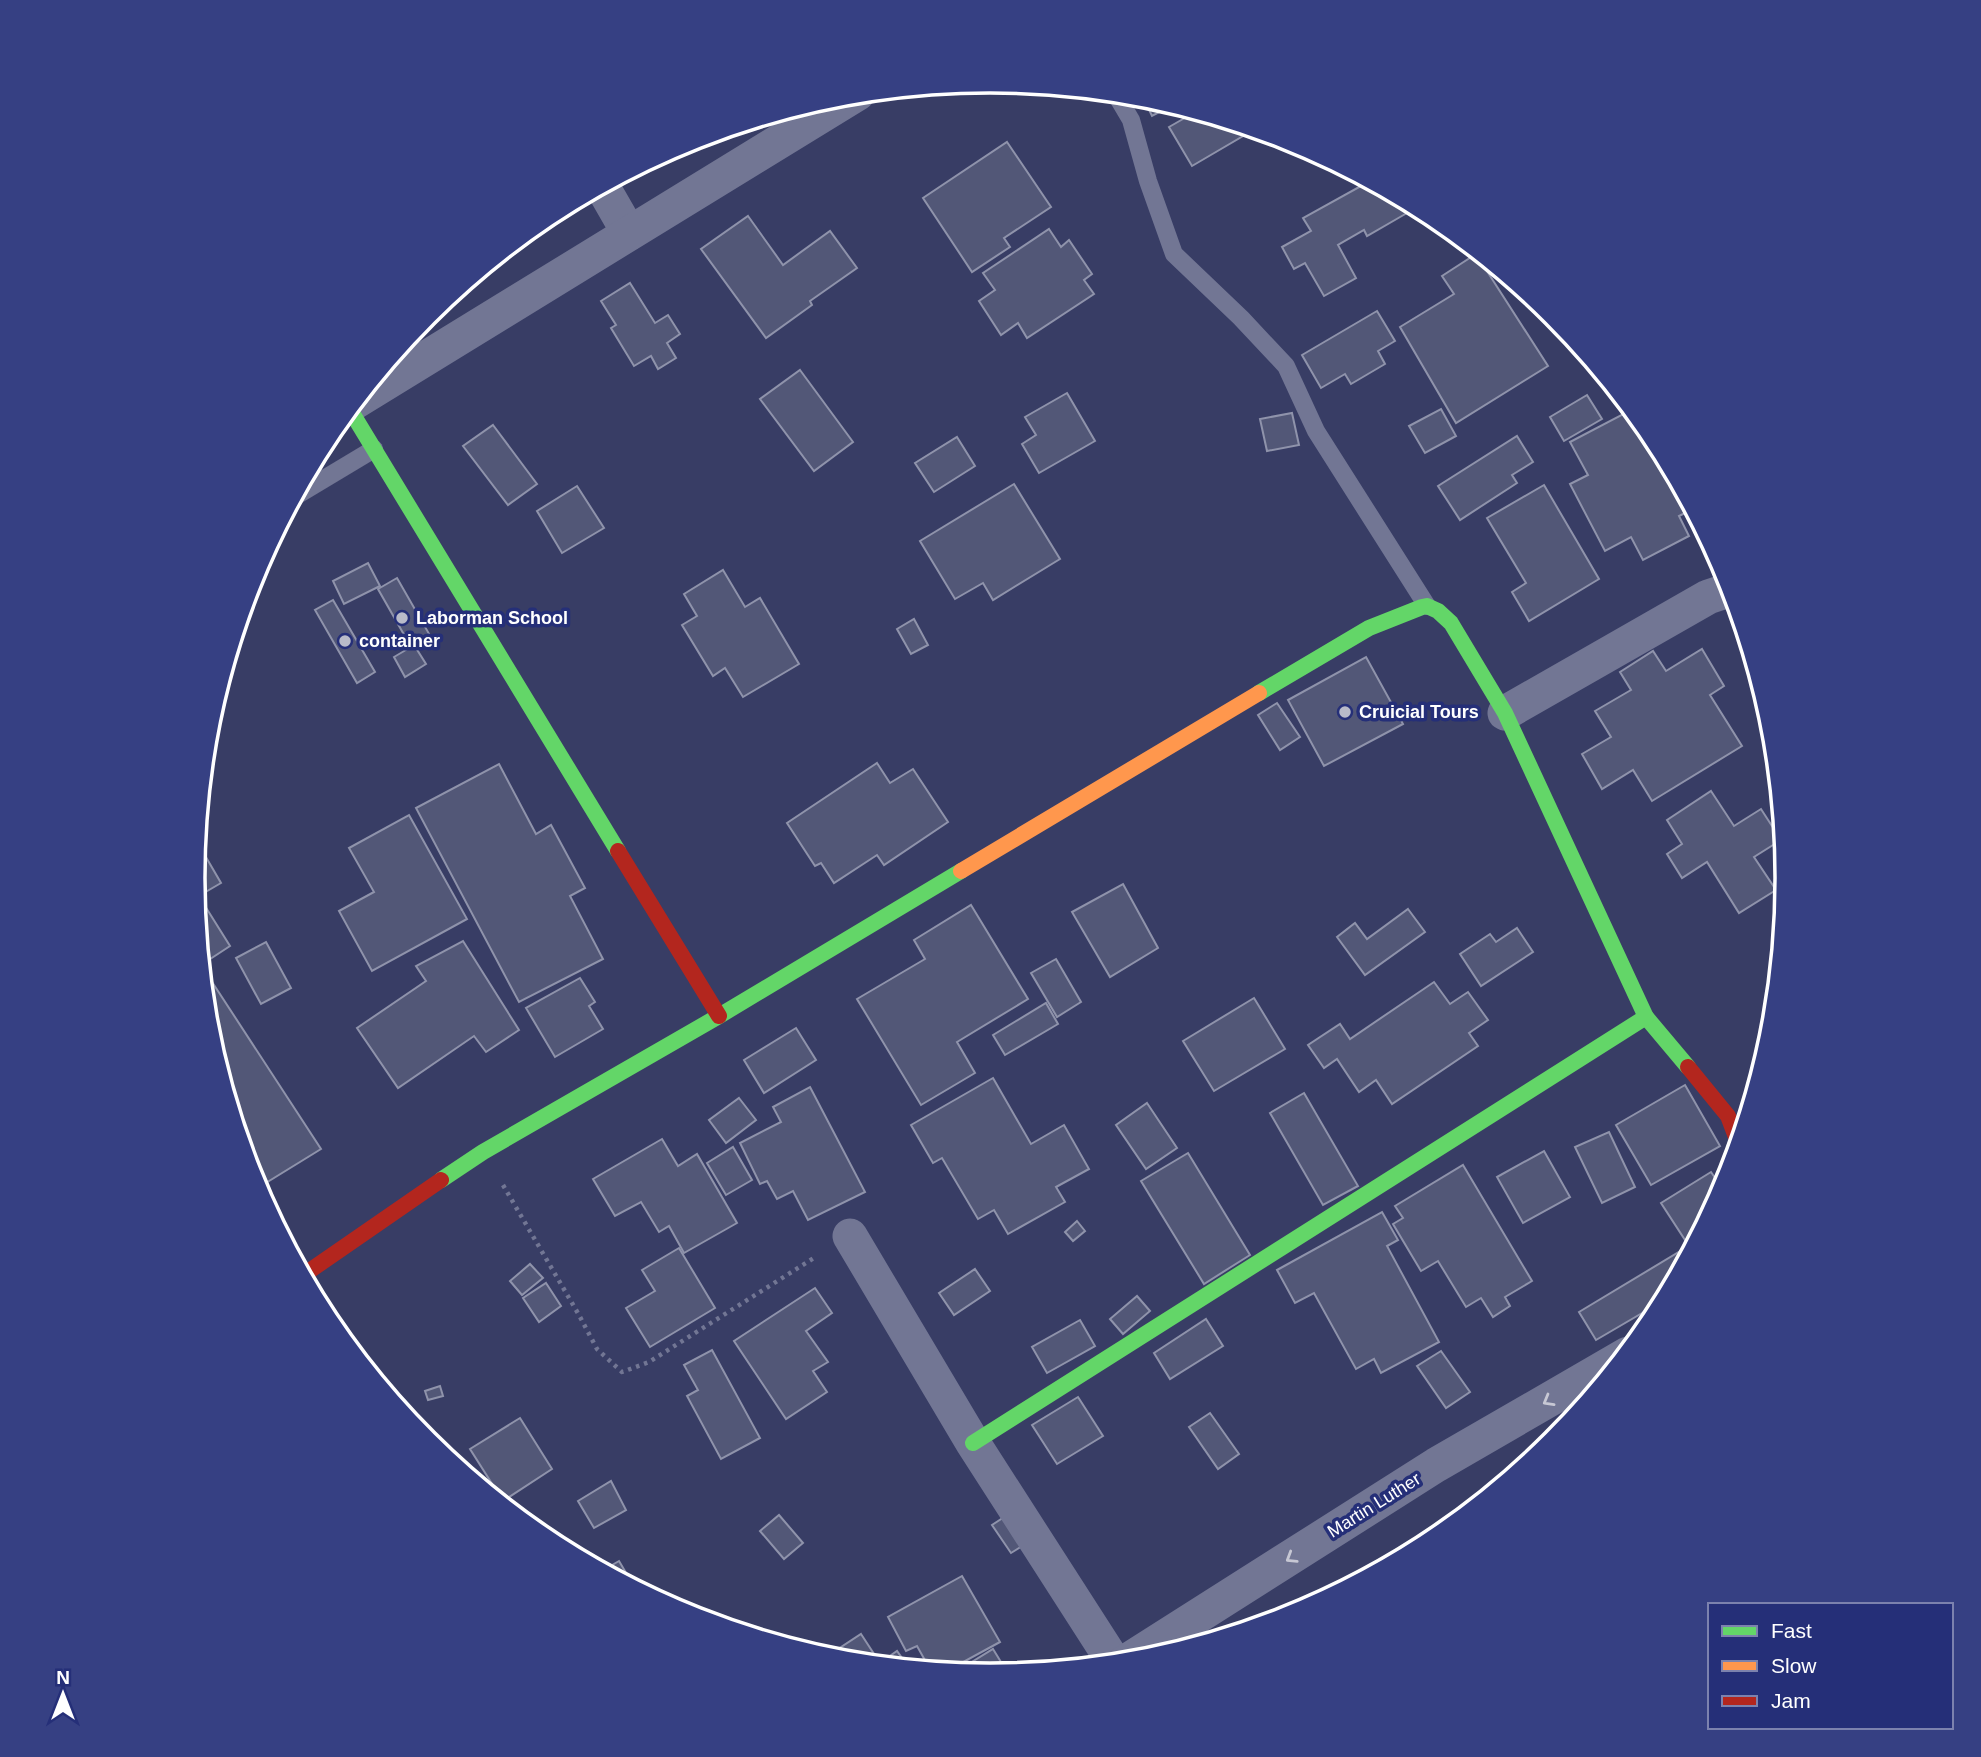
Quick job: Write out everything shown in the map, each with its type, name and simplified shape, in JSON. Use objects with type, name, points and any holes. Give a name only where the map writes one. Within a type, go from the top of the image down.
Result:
[{"type":"street","points":[[376,389],[831,109]]},
{"type":"street","points":[[606,194],[629,233]]},
{"type":"street","points":[[355,417],[719,1016]]},
{"type":"street","points":[[1505,713],[1708,597],[1722,592]]},
{"type":"street","points":[[310,1271],[483,1152],[719,1016],[1335,647],[1389,618],[1427,606],[1438,611],[1451,623],[1505,713],[1646,1017],[1728,1116],[1734,1133]]},
{"type":"street","points":[[973,1443],[1646,1017]]},
{"type":"street","points":[[850,1236],[973,1443],[1109,1655]]},
{"type":"street","name":"Martin Luther","points":[[1147,1648],[1436,1465],[1606,1367]]},
{"type":"lane","points":[[1122,104],[1131,120],[1147,181],[1174,254],[1241,318],[1286,366],[1316,430],[1427,606]]},
{"type":"lane","points":[[309,488],[374,449]]},
{"type":"path","points":[[483,1152],[597,1349],[622,1372],[649,1362],[850,1236]]},
{"type":"building","points":[[1149,109],[1160,112],[1152,116]]},
{"type":"building","points":[[1185,118],[1245,135],[1192,166],[1169,127]]},
{"type":"building","points":[[1007,142],[1051,207],[1004,238],[1010,247],[972,272],[923,198]]},
{"type":"building","points":[[1361,186],[1407,213],[1367,236],[1364,230],[1338,245],[1356,278],[1324,296],[1305,263],[1294,269],[1282,247],[1311,231],[1303,218]]},
{"type":"building","points":[[748,216],[783,265],[830,231],[857,268],[810,301],[812,305],[766,338],[701,249]]},
{"type":"building","points":[[1049,229],[1061,247],[1069,240],[1092,274],[1084,280],[1094,294],[1027,338],[1018,323],[1001,335],[979,301],[995,290],[983,273]]},
{"type":"building","points":[[1471,257],[1485,268],[1548,366],[1456,423],[1400,327],[1454,294],[1442,276]]},
{"type":"building","points":[[630,283],[655,323],[668,315],[680,334],[667,343],[676,358],[658,369],[651,356],[634,366],[611,328],[616,325],[601,301]]},
{"type":"building","points":[[1377,311],[1395,341],[1378,351],[1385,364],[1351,384],[1345,374],[1321,388],[1302,355]]},
{"type":"building","points":[[800,370],[853,442],[814,471],[760,399]]},
{"type":"building","points":[[1067,393],[1095,441],[1039,473],[1022,444],[1036,435],[1025,417]]},
{"type":"building","points":[[1587,395],[1602,419],[1564,441],[1550,417]]},
{"type":"building","points":[[1441,409],[1456,436],[1425,453],[1409,426]]},
{"type":"building","points":[[1292,413],[1299,445],[1267,451],[1260,419]]},
{"type":"building","points":[[1624,414],[1644,442],[1685,513],[1679,516],[1689,536],[1643,560],[1631,537],[1605,551],[1570,484],[1588,475],[1570,442]]},
{"type":"building","points":[[493,425],[537,484],[508,505],[463,446]]},
{"type":"building","points":[[1517,436],[1533,462],[1512,475],[1517,483],[1460,520],[1438,486]]},
{"type":"building","points":[[957,437],[975,466],[934,492],[915,463]]},
{"type":"building","points":[[1014,484],[1060,559],[993,600],[983,583],[955,599],[920,541]]},
{"type":"building","points":[[1544,485],[1599,579],[1529,621],[1512,592],[1526,583],[1487,518]]},
{"type":"building","points":[[577,486],[604,528],[562,553],[537,511]]},
{"type":"building","points":[[368,563],[380,586],[344,604],[333,581]]},
{"type":"building","points":[[723,570],[745,607],[760,598],[799,664],[743,697],[725,668],[713,676],[682,625],[697,616],[684,594]]},
{"type":"building","points":[[397,578],[432,639],[416,648],[426,664],[405,677],[394,657],[411,647],[378,589]]},
{"type":"building","name":"container","points":[[333,600],[375,672],[357,683],[315,610]]},
{"type":"building","points":[[914,619],[928,645],[911,654],[897,629]]},
{"type":"building","points":[[1702,649],[1724,686],[1710,695],[1742,746],[1652,801],[1633,770],[1602,789],[1582,754],[1611,737],[1595,711],[1631,690],[1620,672],[1653,651],[1666,671]]},
{"type":"building","name":"Cruicial Tours","points":[[1366,657],[1403,724],[1324,766],[1288,700]]},
{"type":"building","points":[[1277,703],[1300,737],[1280,750],[1258,715]]},
{"type":"building","points":[[877,763],[890,783],[913,769],[948,822],[884,865],[877,855],[834,883],[821,863],[815,866],[787,823]]},
{"type":"building","points":[[499,764],[536,834],[551,825],[585,888],[570,896],[603,959],[519,1002],[416,808]]},
{"type":"building","points":[[1711,791],[1734,826],[1761,809],[1775,831],[1775,844],[1754,857],[1776,890],[1739,913],[1707,862],[1682,878],[1667,854],[1682,844],[1667,820]]},
{"type":"building","points":[[409,815],[467,919],[372,971],[339,911],[374,892],[349,848]]},
{"type":"building","points":[[205,856],[221,883],[205,892]]},
{"type":"building","points":[[1123,884],[1158,948],[1110,977],[1072,912]]},
{"type":"building","points":[[971,905],[1028,999],[957,1042],[975,1073],[921,1105],[857,999],[925,959],[914,940]]},
{"type":"building","points":[[206,907],[230,946],[209,960]]},
{"type":"building","points":[[1408,909],[1425,932],[1365,975],[1337,937],[1355,923],[1367,939]]},
{"type":"building","points":[[1517,928],[1533,952],[1481,986],[1460,954],[1490,934],[1496,942]]},
{"type":"building","points":[[463,941],[519,1030],[486,1052],[474,1036],[398,1088],[357,1028],[426,981],[416,966]]},
{"type":"building","points":[[266,942],[291,988],[261,1004],[236,958]]},
{"type":"building","points":[[1056,959],[1081,1002],[1057,1017],[1031,973]]},
{"type":"building","points":[[580,978],[595,1002],[589,1006],[603,1029],[555,1057],[526,1008]]},
{"type":"building","points":[[211,980],[321,1149],[267,1182],[246,1131],[232,1082]]},
{"type":"building","points":[[1434,982],[1450,1004],[1468,992],[1488,1020],[1469,1033],[1478,1046],[1392,1104],[1376,1080],[1359,1092],[1337,1059],[1324,1068],[1308,1045],[1340,1024],[1350,1039]]},
{"type":"building","points":[[1254,998],[1285,1049],[1214,1091],[1183,1041]]},
{"type":"building","points":[[1046,1003],[1058,1024],[1005,1055],[993,1035]]},
{"type":"building","points":[[796,1028],[816,1060],[764,1093],[744,1060]]},
{"type":"building","points":[[993,1078],[1031,1144],[1064,1125],[1089,1169],[1056,1187],[1065,1202],[1008,1234],[994,1210],[978,1219],[942,1158],[933,1163],[911,1125]]},
{"type":"building","points":[[1685,1085],[1720,1146],[1651,1185],[1616,1125]]},
{"type":"building","points":[[810,1087],[865,1192],[808,1220],[793,1191],[777,1199],[767,1181],[760,1184],[740,1143],[781,1122],[773,1107]]},
{"type":"building","points":[[1304,1093],[1358,1186],[1323,1205],[1270,1113]]},
{"type":"building","points":[[739,1098],[756,1120],[726,1143],[709,1120]]},
{"type":"building","points":[[1147,1103],[1177,1148],[1146,1169],[1116,1125]]},
{"type":"building","points":[[1609,1132],[1635,1187],[1602,1203],[1575,1147]]},
{"type":"building","points":[[662,1139],[678,1166],[697,1154],[737,1223],[684,1253],[669,1226],[659,1232],[641,1202],[615,1216],[593,1179]]},
{"type":"building","points":[[733,1147],[752,1180],[726,1195],[707,1163]]},
{"type":"building","points":[[1544,1151],[1570,1197],[1523,1223],[1497,1177]]},
{"type":"building","points":[[1188,1153],[1250,1255],[1204,1284],[1141,1181]]},
{"type":"building","points":[[1463,1165],[1532,1281],[1505,1297],[1510,1306],[1493,1317],[1481,1298],[1466,1307],[1438,1261],[1421,1271],[1393,1224],[1403,1218],[1395,1206]]},
{"type":"building","points":[[1711,1172],[1716,1179],[1686,1242],[1661,1203]]},
{"type":"building","points":[[1382,1212],[1398,1240],[1387,1246],[1439,1342],[1381,1373],[1374,1359],[1356,1369],[1314,1293],[1295,1303],[1277,1270]]},
{"type":"building","points":[[1077,1221],[1085,1231],[1073,1241],[1065,1232]]},
{"type":"building","points":[[679,1248],[715,1308],[650,1347],[626,1308],[655,1291],[642,1270]]},
{"type":"building","points":[[1682,1250],[1647,1310],[1596,1340],[1579,1312]]},
{"type":"building","points":[[530,1264],[543,1278],[522,1295],[510,1281]]},
{"type":"building","points":[[975,1269],[990,1291],[954,1315],[939,1293]]},
{"type":"building","points":[[546,1283],[561,1306],[539,1322],[523,1298]]},
{"type":"building","points":[[815,1288],[832,1313],[806,1331],[828,1362],[813,1371],[827,1392],[786,1419],[734,1341]]},
{"type":"building","points":[[1137,1296],[1150,1311],[1123,1334],[1110,1319]]},
{"type":"building","points":[[1206,1319],[1223,1346],[1170,1379],[1154,1353]]},
{"type":"building","points":[[1080,1320],[1095,1346],[1047,1373],[1032,1347]]},
{"type":"building","points":[[712,1350],[760,1438],[721,1459],[687,1396],[698,1390],[684,1365]]},
{"type":"building","points":[[1441,1351],[1470,1392],[1446,1408],[1417,1366]]},
{"type":"building","points":[[440,1386],[443,1396],[428,1400],[425,1391]]},
{"type":"building","points":[[1078,1397],[1103,1436],[1057,1464],[1032,1425]]},
{"type":"building","points":[[1210,1413],[1239,1454],[1218,1469],[1189,1427]]},
{"type":"building","points":[[520,1418],[552,1469],[507,1498],[494,1488],[470,1449]]},
{"type":"building","points":[[611,1481],[626,1510],[594,1528],[578,1501]]},
{"type":"building","points":[[1009,1514],[1027,1543],[1011,1553],[992,1525]]},
{"type":"building","points":[[779,1515],[803,1543],[784,1559],[760,1531]]},
{"type":"building","points":[[619,1561],[627,1574],[611,1566]]},
{"type":"building","points":[[962,1576],[1000,1642],[961,1663],[926,1662],[917,1646],[906,1651],[888,1617]]},
{"type":"building","points":[[861,1634],[875,1656],[838,1649]]},
{"type":"building","points":[[993,1649],[1002,1664],[990,1664],[969,1664]]},
{"type":"building","points":[[897,1651],[903,1659],[887,1658]]},
{"type":"traffic: fast","points":[[355,417],[618,851]]},
{"type":"traffic: fast","points":[[1259,693],[1369,628],[1422,607],[1427,606],[1438,611],[1451,623],[1505,713],[1646,1017],[1688,1067]]},
{"type":"traffic: fast","points":[[441,1180],[483,1152],[719,1016],[961,871]]},
{"type":"traffic: fast","points":[[973,1443],[1646,1017]]},
{"type":"traffic: slow","points":[[961,871],[1259,693]]},
{"type":"traffic: jam","points":[[618,851],[719,1016]]},
{"type":"traffic: jam","points":[[1688,1067],[1728,1116],[1734,1133]]},
{"type":"traffic: jam","points":[[310,1271],[441,1180]]},
{"type":"place","name":"Laborman School","points":[[402,618]]},
{"type":"place","name":"container","points":[[345,641]]},
{"type":"place","name":"Cruicial Tours","points":[[1345,712]]}]
